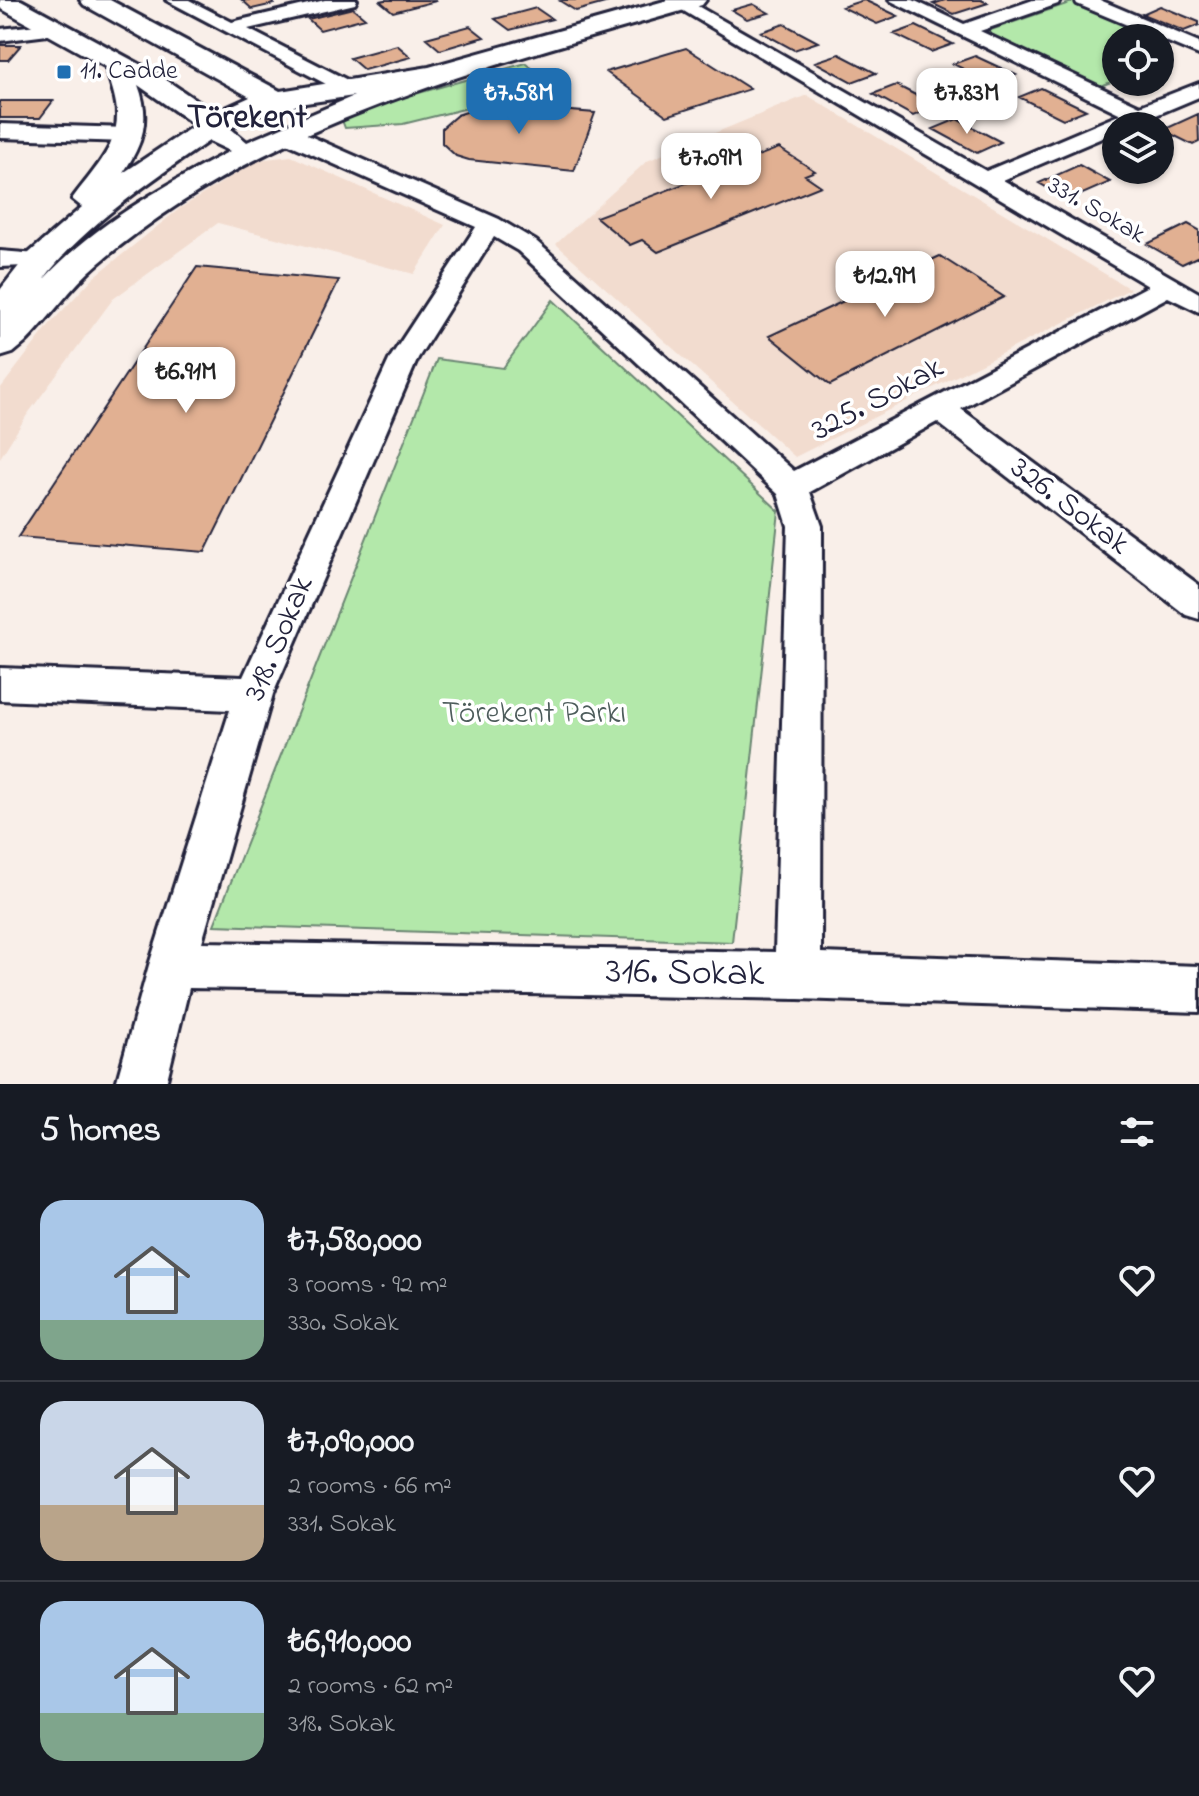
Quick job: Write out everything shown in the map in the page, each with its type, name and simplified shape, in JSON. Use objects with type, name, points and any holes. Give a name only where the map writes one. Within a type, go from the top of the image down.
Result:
[{"type":"main road","points":[[3,0],[147,79],[214,125],[220,136],[229,142],[257,147]]},
{"type":"main road","points":[[92,0],[277,100],[301,105],[308,111],[300,128]]},
{"type":"main road","points":[[0,345],[14,335],[59,279],[87,255],[174,195],[257,147],[432,75],[683,1]]},
{"type":"main road","points":[[0,314],[112,167],[128,135],[131,107],[118,64]]},
{"type":"main road","points":[[41,260],[142,173],[239,110],[277,100],[432,75]]},
{"type":"street","points":[[175,0],[352,90]]},
{"type":"street","points":[[230,28],[348,0]]},
{"type":"street","points":[[898,0],[1135,112]]},
{"type":"street","points":[[963,31],[1051,0]]},
{"type":"street","points":[[1084,0],[1199,49]]},
{"type":"street","name":"331. Sokak","points":[[683,1],[1189,296]]},
{"type":"street","points":[[0,35],[57,29]]},
{"type":"street","points":[[1144,112],[1199,89]]},
{"type":"street","points":[[300,128],[490,224],[539,256],[791,487],[805,526],[798,976]]},
{"type":"street","points":[[986,179],[1102,130]]},
{"type":"street","points":[[0,131],[128,135]]},
{"type":"street","name":"318. Sokak","points":[[141,1084],[172,965],[254,694],[404,358],[490,224]]},
{"type":"street","points":[[0,259],[41,260]]},
{"type":"street","name":"325. Sokak","points":[[791,487],[939,408],[1189,296]]},
{"type":"street","name":"326. Sokak","points":[[939,408],[1199,605]]},
{"type":"street","points":[[0,684],[254,694]]},
{"type":"street","name":"316. Sokak","points":[[172,965],[798,976],[1199,989]]},
{"type":"shaded area","points":[[807,95],[1130,289],[795,457],[556,244],[647,161]]},
{"type":"shaded area","points":[[291,156],[445,225],[414,274],[218,223],[113,299],[27,415],[0,458],[0,389],[50,324],[93,278],[179,209],[258,160]]},
{"type":"green space","points":[[1075,1],[1127,24],[1102,24],[1102,86],[1096,88],[982,33]]},
{"type":"green space","points":[[526,63],[553,87],[403,124],[345,128],[340,115]]},
{"type":"green space","name":"Törekent Parkı","points":[[553,300],[779,511],[732,942],[214,925],[437,359],[503,368]]},
{"type":"building","points":[[242,0],[270,0],[274,4],[252,9]]},
{"type":"building","points":[[616,0],[576,11],[560,1]]},
{"type":"building","points":[[864,0],[898,16],[877,24],[842,7]]},
{"type":"building","points":[[945,0],[981,0],[988,3],[954,14],[933,4]]},
{"type":"building","points":[[380,1],[436,1],[393,12]]},
{"type":"building","points":[[753,4],[769,13],[747,19],[732,10]]},
{"type":"building","points":[[1160,6],[1199,22],[1199,25],[1184,31],[1174,27],[1174,24],[1142,14]]},
{"type":"building","points":[[353,8],[365,18],[320,30],[308,19]]},
{"type":"building","points":[[536,8],[552,19],[510,30],[495,19]]},
{"type":"building","points":[[784,24],[818,42],[794,50],[761,32]]},
{"type":"building","points":[[470,26],[484,37],[440,50],[426,38]]},
{"type":"building","points":[[916,26],[953,44],[931,52],[894,34]]},
{"type":"building","points":[[0,45],[21,45],[8,60],[0,60]]},
{"type":"building","points":[[397,45],[411,57],[364,70],[350,58]]},
{"type":"building","points":[[686,48],[750,89],[667,116],[606,72]]},
{"type":"building","points":[[839,54],[876,73],[852,82],[815,62]]},
{"type":"building","points":[[975,56],[1016,75],[994,84],[953,64]]},
{"type":"building","points":[[896,85],[937,106],[913,116],[873,94]]},
{"type":"building","points":[[1041,88],[1086,110],[1063,119],[1019,97]]},
{"type":"building","points":[[0,101],[53,101],[40,118],[0,118]]},
{"type":"building","points":[[510,106],[595,113],[574,171],[469,160],[456,156],[442,143],[442,128],[457,115],[482,107]]},
{"type":"building","points":[[1198,114],[1199,142],[1193,145],[1174,136],[1174,125]]},
{"type":"building","points":[[957,119],[1001,142],[977,153],[933,129]]},
{"type":"building","points":[[779,148],[815,171],[805,175],[821,186],[658,252],[642,240],[630,245],[596,217]]},
{"type":"building","points":[[1079,165],[1102,178],[1102,184],[1105,184],[1069,200],[1039,183]]},
{"type":"building","points":[[1188,224],[1199,230],[1199,256],[1182,264],[1147,244]]},
{"type":"building","points":[[940,256],[1004,297],[830,385],[769,336]]},
{"type":"building","points":[[197,267],[339,280],[205,552],[18,537]]},
{"type":"place","name":"11. Cadde","points":[[64,72]]},
{"type":"district","name":"Törekent","points":[[247,119]]}]
